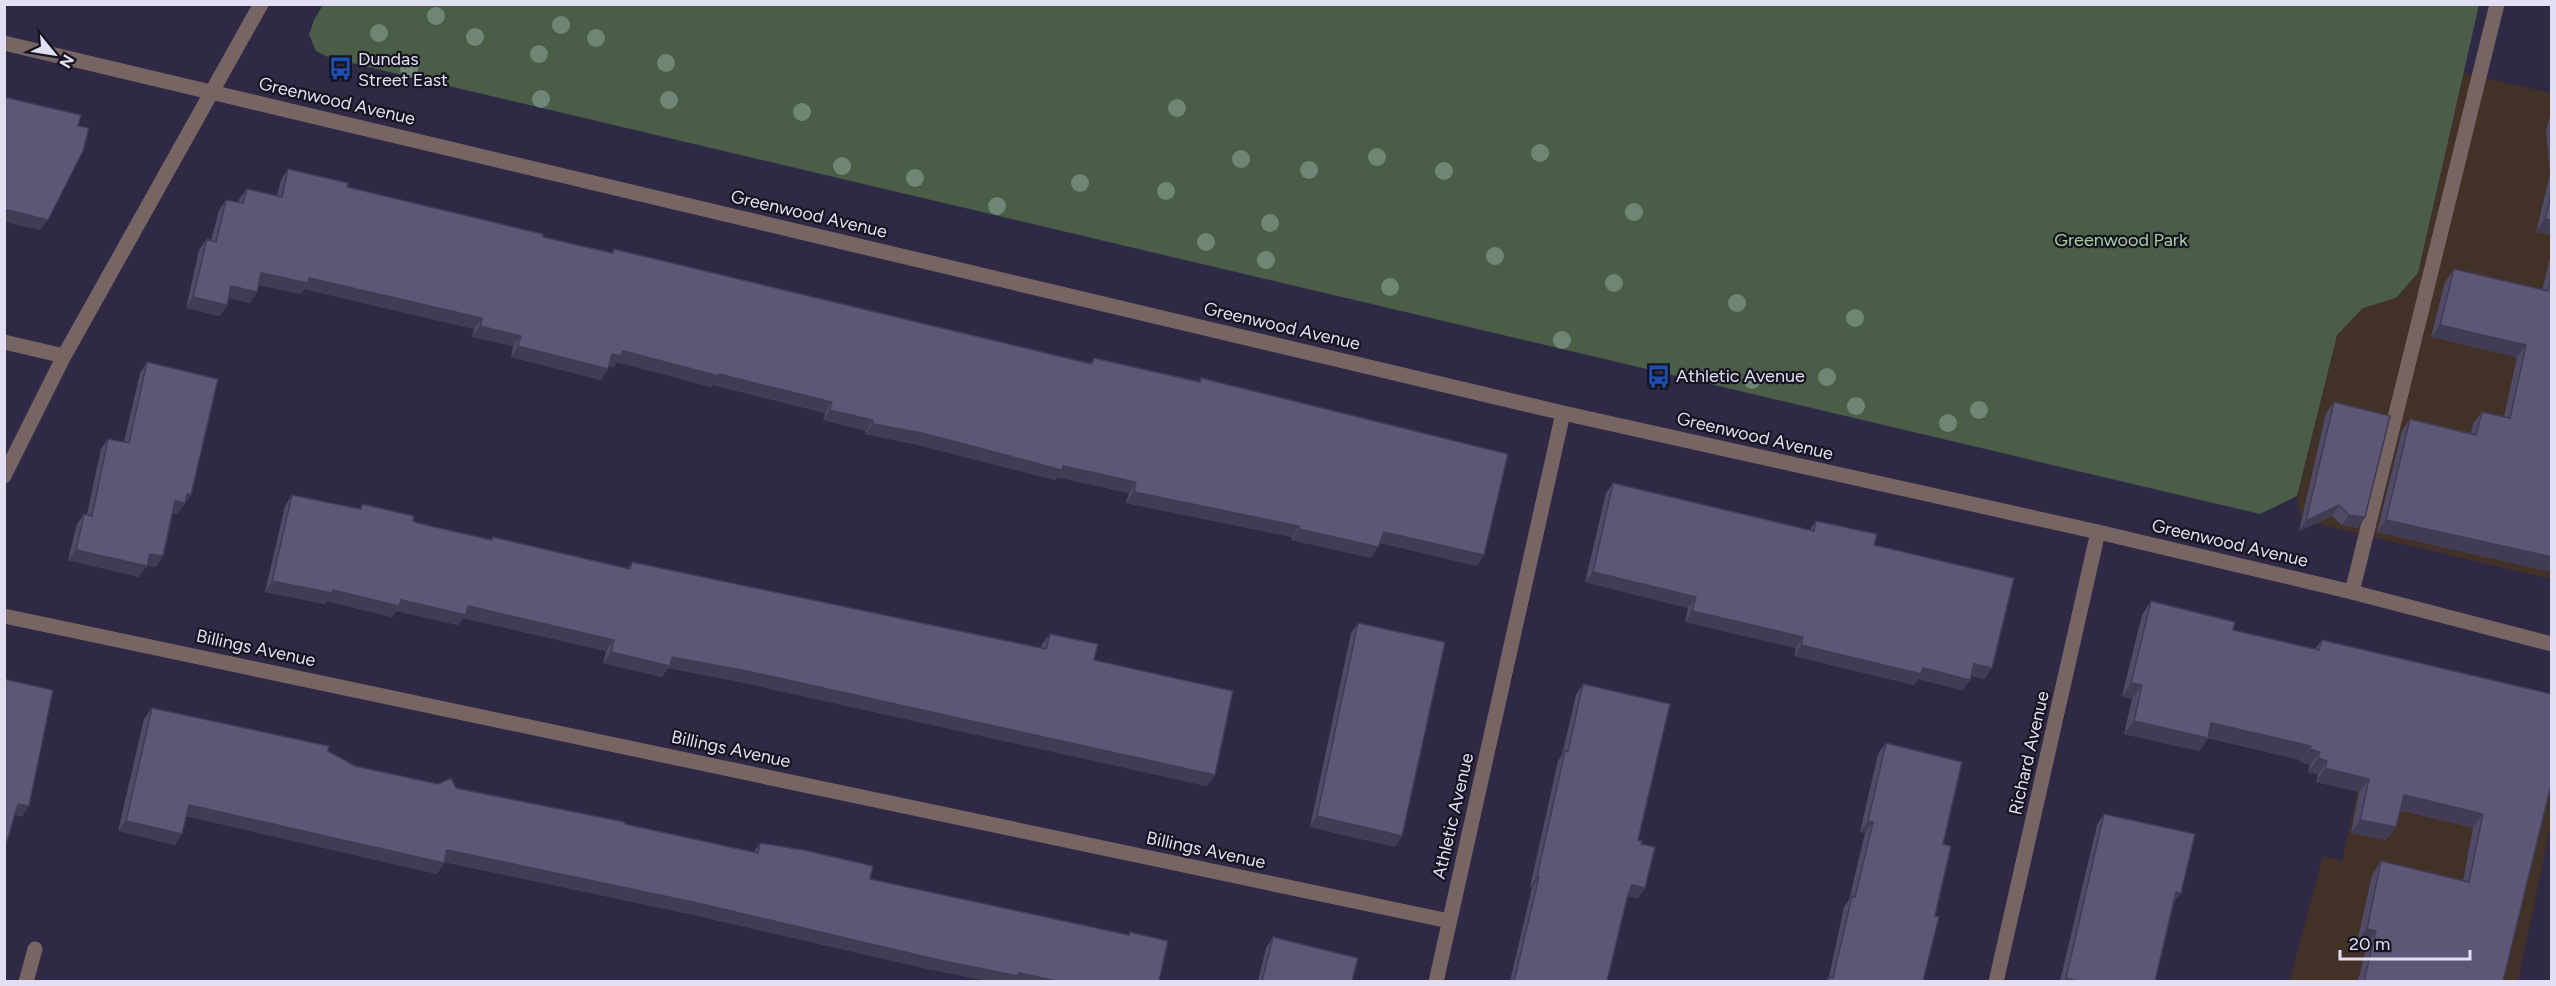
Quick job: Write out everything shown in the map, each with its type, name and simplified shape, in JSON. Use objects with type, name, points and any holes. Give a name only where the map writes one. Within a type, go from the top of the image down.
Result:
[{"type":"street","points":[[4,477],[64,356],[261,4]]},
{"type":"street","points":[[2352,592],[2497,4]]},
{"type":"street","name":"Greenwood Avenue","points":[[4,43],[1563,413],[2098,532],[2352,592],[2552,644]]},
{"type":"street","points":[[4,342],[64,356]]},
{"type":"street","name":"Athletic Avenue","points":[[1436,981],[1563,413]]},
{"type":"street","name":"Richard Avenue","points":[[1996,981],[2098,532]]},
{"type":"street","name":"Billings Avenue","points":[[4,616],[1449,921]]},
{"type":"street","points":[[26,981],[34,949]]},
{"type":"shaded area","points":[[2463,73],[2551,93],[2551,579],[2301,520],[2297,496],[2337,334],[2363,308],[2396,298],[2418,273]]},
{"type":"shaded area","points":[[2385,663],[2551,701],[2551,825],[2518,981],[2289,982],[2323,856],[2342,861]]},
{"type":"green space","name":"Greenwood Park","points":[[323,5],[2479,5],[2418,273],[2396,298],[2363,308],[2337,335],[2297,496],[2260,514],[330,58],[316,51],[309,35],[314,20]]},
{"type":"building","points":[[4,97],[81,115],[78,126],[89,128],[83,151],[48,220],[4,209]]},
{"type":"building","points":[[288,169],[348,183],[347,187],[543,234],[543,237],[613,253],[614,249],[1092,364],[1094,358],[1200,382],[1201,378],[1508,454],[1484,555],[1384,532],[1378,547],[1299,529],[1299,526],[1134,492],[1136,482],[1063,466],[1062,470],[922,433],[873,424],[873,420],[830,410],[832,402],[623,351],[621,356],[612,354],[608,369],[518,346],[521,336],[480,326],[482,318],[309,278],[308,283],[261,273],[257,292],[231,286],[227,305],[193,297],[207,239],[216,242],[226,200],[243,203],[247,189],[282,197]]},
{"type":"building","points":[[2552,192],[2552,221],[2545,219]]},
{"type":"building","points":[[2454,269],[2548,291],[2552,275],[2552,557],[2386,520],[2410,419],[2476,435],[2482,412],[2510,418],[2526,345],[2440,325]]},
{"type":"building","points":[[147,362],[218,379],[191,495],[187,494],[185,503],[175,501],[163,556],[150,554],[147,566],[76,550],[84,514],[92,516],[108,439],[129,443]]},
{"type":"building","points":[[2334,402],[2390,416],[2365,517],[2349,515],[2339,505],[2306,521]]},
{"type":"building","points":[[1613,483],[1814,531],[1816,521],[1877,534],[1874,545],[2014,578],[1992,668],[1974,664],[1970,680],[1923,668],[1921,674],[1801,645],[1803,637],[1692,611],[1696,597],[1593,572]]},
{"type":"building","points":[[292,495],[361,509],[362,504],[414,516],[413,521],[418,523],[492,540],[493,537],[630,569],[632,562],[1046,649],[1050,634],[1098,644],[1094,660],[1233,691],[1215,775],[747,671],[672,657],[670,666],[611,652],[614,640],[468,606],[466,615],[401,600],[399,606],[333,590],[332,593],[272,581]]},
{"type":"building","points":[[2151,601],[2235,622],[2233,630],[2319,650],[2322,640],[2552,694],[2552,781],[2503,981],[2364,981],[2376,931],[2367,929],[2381,861],[2469,882],[2483,814],[2404,795],[2396,827],[2360,820],[2369,779],[2325,768],[2327,761],[2318,758],[2320,752],[2310,749],[2311,746],[2211,723],[2208,738],[2134,721],[2142,685],[2131,683]]},
{"type":"building","points":[[1358,623],[1445,642],[1402,836],[1317,816]]},
{"type":"building","points":[[4,679],[53,690],[29,806],[18,804],[4,851]]},
{"type":"building","points":[[1583,684],[1670,704],[1638,840],[1642,841],[1641,844],[1655,847],[1645,888],[1632,885],[1627,898],[1607,981],[1514,981],[1539,877],[1537,876],[1565,751],[1568,751]]},
{"type":"building","points":[[152,708],[329,746],[328,751],[355,766],[438,784],[451,778],[456,788],[625,822],[625,824],[758,853],[760,843],[804,850],[873,866],[870,879],[1129,935],[1130,932],[1168,941],[1159,981],[1056,981],[1019,973],[1018,976],[939,960],[702,904],[447,850],[444,863],[189,805],[182,834],[126,821]]},
{"type":"building","points":[[1886,743],[1962,762],[1943,844],[1951,846],[1935,916],[1939,917],[1923,981],[1828,981],[1829,977],[1833,978],[1852,896],[1855,897],[1873,822],[1868,821]]},
{"type":"building","points":[[2104,814],[2195,834],[2181,893],[2176,892],[2155,981],[2074,981],[2066,978]]},
{"type":"building","points":[[1273,937],[1358,958],[1352,981],[1262,981]]},
{"type":"place","name":"Dundas Street East","points":[[340,69]]},
{"type":"place","name":"Athletic Avenue","points":[[1658,376]]}]
